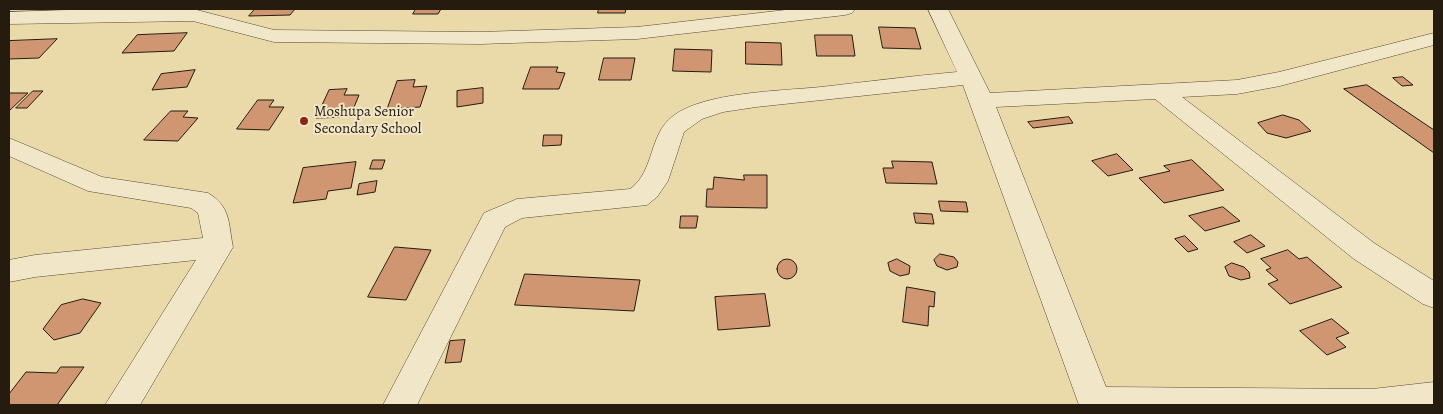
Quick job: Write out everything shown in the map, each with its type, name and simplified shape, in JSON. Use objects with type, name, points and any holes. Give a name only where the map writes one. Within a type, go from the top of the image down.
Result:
[{"type":"street","points":[[9,18],[101,12],[193,15],[274,36],[480,38],[637,33],[845,9]]},
{"type":"street","points":[[938,9],[977,89],[1095,403],[1372,404],[1434,397]]},
{"type":"street","points":[[400,405],[494,220],[517,209],[637,198],[649,192],[654,184],[672,130],[683,120],[701,110],[755,101],[977,89],[1161,92],[1237,87],[1280,79],[1434,39]]},
{"type":"street","points":[[1161,92],[1364,251],[1434,296]]},
{"type":"street","points":[[9,146],[97,185],[198,200],[211,208],[218,247],[122,405]]},
{"type":"street","points":[[9,271],[54,263],[218,247]]},
{"type":"building","points":[[255,9],[295,9],[290,15],[249,16]]},
{"type":"building","points":[[416,9],[441,9],[438,14],[413,14]]},
{"type":"building","points":[[599,9],[626,9],[625,13],[598,13]]},
{"type":"building","points":[[879,27],[915,28],[921,49],[883,48]]},
{"type":"building","points":[[187,33],[174,51],[122,53],[137,35]]},
{"type":"building","points":[[815,35],[852,35],[855,56],[817,56]]},
{"type":"building","points":[[57,39],[39,58],[9,59],[9,41]]},
{"type":"building","points":[[746,42],[781,43],[782,65],[746,64]]},
{"type":"building","points":[[675,49],[712,50],[711,72],[673,71]]},
{"type":"building","points":[[604,58],[635,58],[631,80],[599,80]]},
{"type":"building","points":[[531,67],[558,67],[556,72],[565,73],[559,89],[523,89]]},
{"type":"building","points":[[195,70],[187,87],[152,90],[161,74]]},
{"type":"building","points":[[1403,77],[1413,85],[1402,86],[1393,78]]},
{"type":"building","points":[[415,80],[413,87],[427,86],[420,107],[387,109],[397,81]]},
{"type":"building","points":[[1367,85],[1434,130],[1434,153],[1344,89]]},
{"type":"building","points":[[483,88],[483,103],[457,107],[457,91]]},
{"type":"building","points":[[347,89],[344,95],[359,95],[350,117],[316,118],[329,90]]},
{"type":"building","points":[[33,91],[43,91],[27,108],[16,108]]},
{"type":"building","points":[[9,93],[28,93],[9,111]]},
{"type":"building","points":[[258,100],[274,100],[269,107],[284,107],[269,130],[237,129]]},
{"type":"building","points":[[171,111],[188,111],[183,117],[198,118],[178,141],[144,140]]},
{"type":"building","points":[[1283,115],[1299,120],[1311,131],[1286,138],[1267,133],[1258,123]]},
{"type":"building","points":[[1069,117],[1073,123],[1033,128],[1028,122]]},
{"type":"building","points":[[544,135],[562,135],[561,145],[543,146]]},
{"type":"building","points":[[1117,154],[1133,170],[1108,176],[1092,161]]},
{"type":"building","points":[[373,160],[385,160],[382,169],[370,169]]},
{"type":"building","points":[[1192,160],[1224,190],[1164,203],[1139,178],[1170,171],[1164,166]]},
{"type":"building","points":[[892,161],[932,162],[937,184],[886,183],[883,168],[893,168]]},
{"type":"building","points":[[356,162],[351,188],[328,191],[326,199],[293,203],[303,168]]},
{"type":"building","points":[[744,175],[767,175],[767,208],[706,207],[707,189],[713,189],[714,177],[744,180]]},
{"type":"building","points":[[377,181],[375,192],[357,195],[359,184]]},
{"type":"building","points":[[939,201],[966,202],[968,212],[941,211]]},
{"type":"building","points":[[1223,207],[1240,221],[1205,231],[1189,216]]},
{"type":"building","points":[[914,213],[932,214],[934,224],[916,223]]},
{"type":"building","points":[[681,216],[698,216],[696,228],[680,228]]},
{"type":"building","points":[[1251,235],[1265,246],[1247,253],[1234,242]]},
{"type":"building","points":[[1185,236],[1198,249],[1188,252],[1175,239]]},
{"type":"building","points":[[395,247],[431,250],[406,300],[368,297]]},
{"type":"building","points":[[1288,250],[1299,259],[1307,257],[1342,287],[1290,304],[1268,284],[1278,280],[1266,270],[1271,268],[1261,259]]},
{"type":"building","points":[[940,254],[954,257],[958,262],[957,267],[947,270],[937,266],[934,260]]},
{"type":"building","points":[[787,259],[794,262],[797,269],[794,276],[787,279],[780,276],[777,269],[780,262]]},
{"type":"building","points":[[897,259],[910,266],[909,274],[900,276],[890,271],[888,263]]},
{"type":"building","points":[[1232,263],[1244,267],[1249,272],[1250,278],[1241,280],[1229,276],[1225,267]]},
{"type":"building","points":[[525,274],[640,280],[634,311],[515,305]]},
{"type":"building","points":[[907,287],[935,292],[934,307],[929,306],[928,326],[903,322]]},
{"type":"building","points":[[765,294],[770,326],[718,330],[715,297]]},
{"type":"building","points":[[83,299],[101,303],[80,333],[54,340],[43,329],[61,305]]},
{"type":"building","points":[[1332,319],[1349,333],[1336,338],[1346,347],[1327,355],[1300,331]]},
{"type":"building","points":[[465,340],[461,362],[445,363],[450,341]]},
{"type":"building","points":[[61,367],[84,367],[57,405],[9,405],[9,394],[26,372],[56,373]]},
{"type":"place","name":"Moshupa Senior Secondary School","points":[[304,121]]}]
